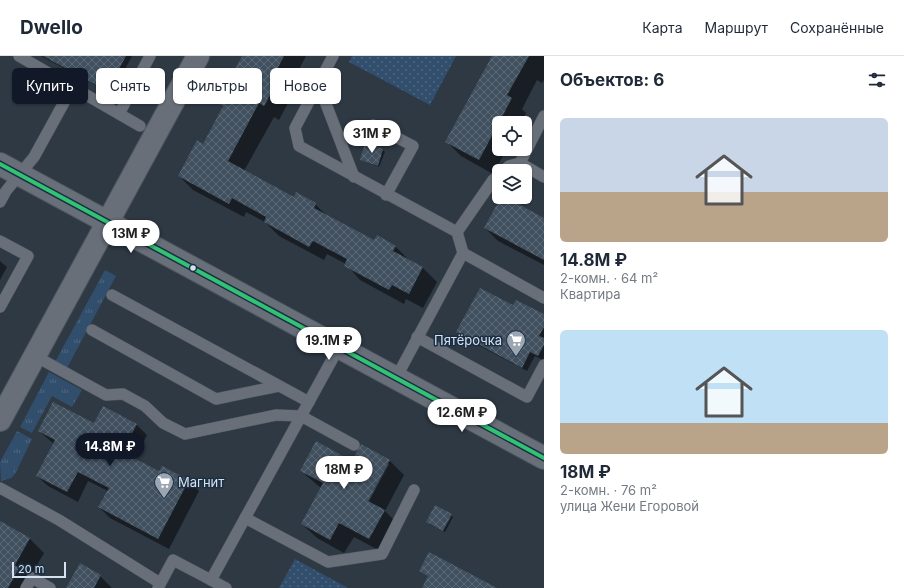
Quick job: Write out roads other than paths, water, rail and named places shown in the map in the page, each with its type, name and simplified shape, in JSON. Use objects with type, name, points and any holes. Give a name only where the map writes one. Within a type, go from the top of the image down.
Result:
[{"type":"street","points":[[0,420],[198,56]]},
{"type":"street","points":[[0,164],[544,458]]},
{"type":"lane","points":[[19,56],[39,68]]},
{"type":"lane","points":[[119,114],[150,56]]},
{"type":"lane","points":[[326,68],[333,56]]},
{"type":"lane","points":[[88,97],[140,126]]},
{"type":"lane","points":[[0,202],[6,191],[34,157],[63,104]]},
{"type":"lane","points":[[307,104],[295,128],[299,146],[386,195],[457,232],[463,253],[396,378]]},
{"type":"lane","points":[[326,104],[354,177]]},
{"type":"lane","points":[[520,163],[544,116]]},
{"type":"lane","points":[[373,125],[413,146],[386,195]]},
{"type":"lane","points":[[516,164],[520,163],[544,176]]},
{"type":"lane","points":[[457,232],[492,181]]},
{"type":"lane","points":[[0,241],[28,256],[0,307]]},
{"type":"lane","points":[[463,253],[544,298]]},
{"type":"lane","points":[[112,295],[310,402]]},
{"type":"lane","points":[[92,330],[216,399],[279,386]]},
{"type":"lane","points":[[417,337],[527,397],[544,365]]},
{"type":"lane","points":[[210,580],[310,402],[339,347]]},
{"type":"lane","points":[[35,356],[106,395],[123,394],[145,406],[163,423],[185,434],[276,415],[301,416],[354,445]]},
{"type":"lane","points":[[0,488],[59,520],[159,585],[173,560],[226,588]]},
{"type":"lane","points":[[245,518],[328,562],[382,554],[414,490]]},
{"type":"lane","points":[[26,588],[32,578],[50,588]]},
{"type":"place","name":"Пятёрочка","points":[[516,357]]},
{"type":"place","name":"Магнит","points":[[164,499]]}]
